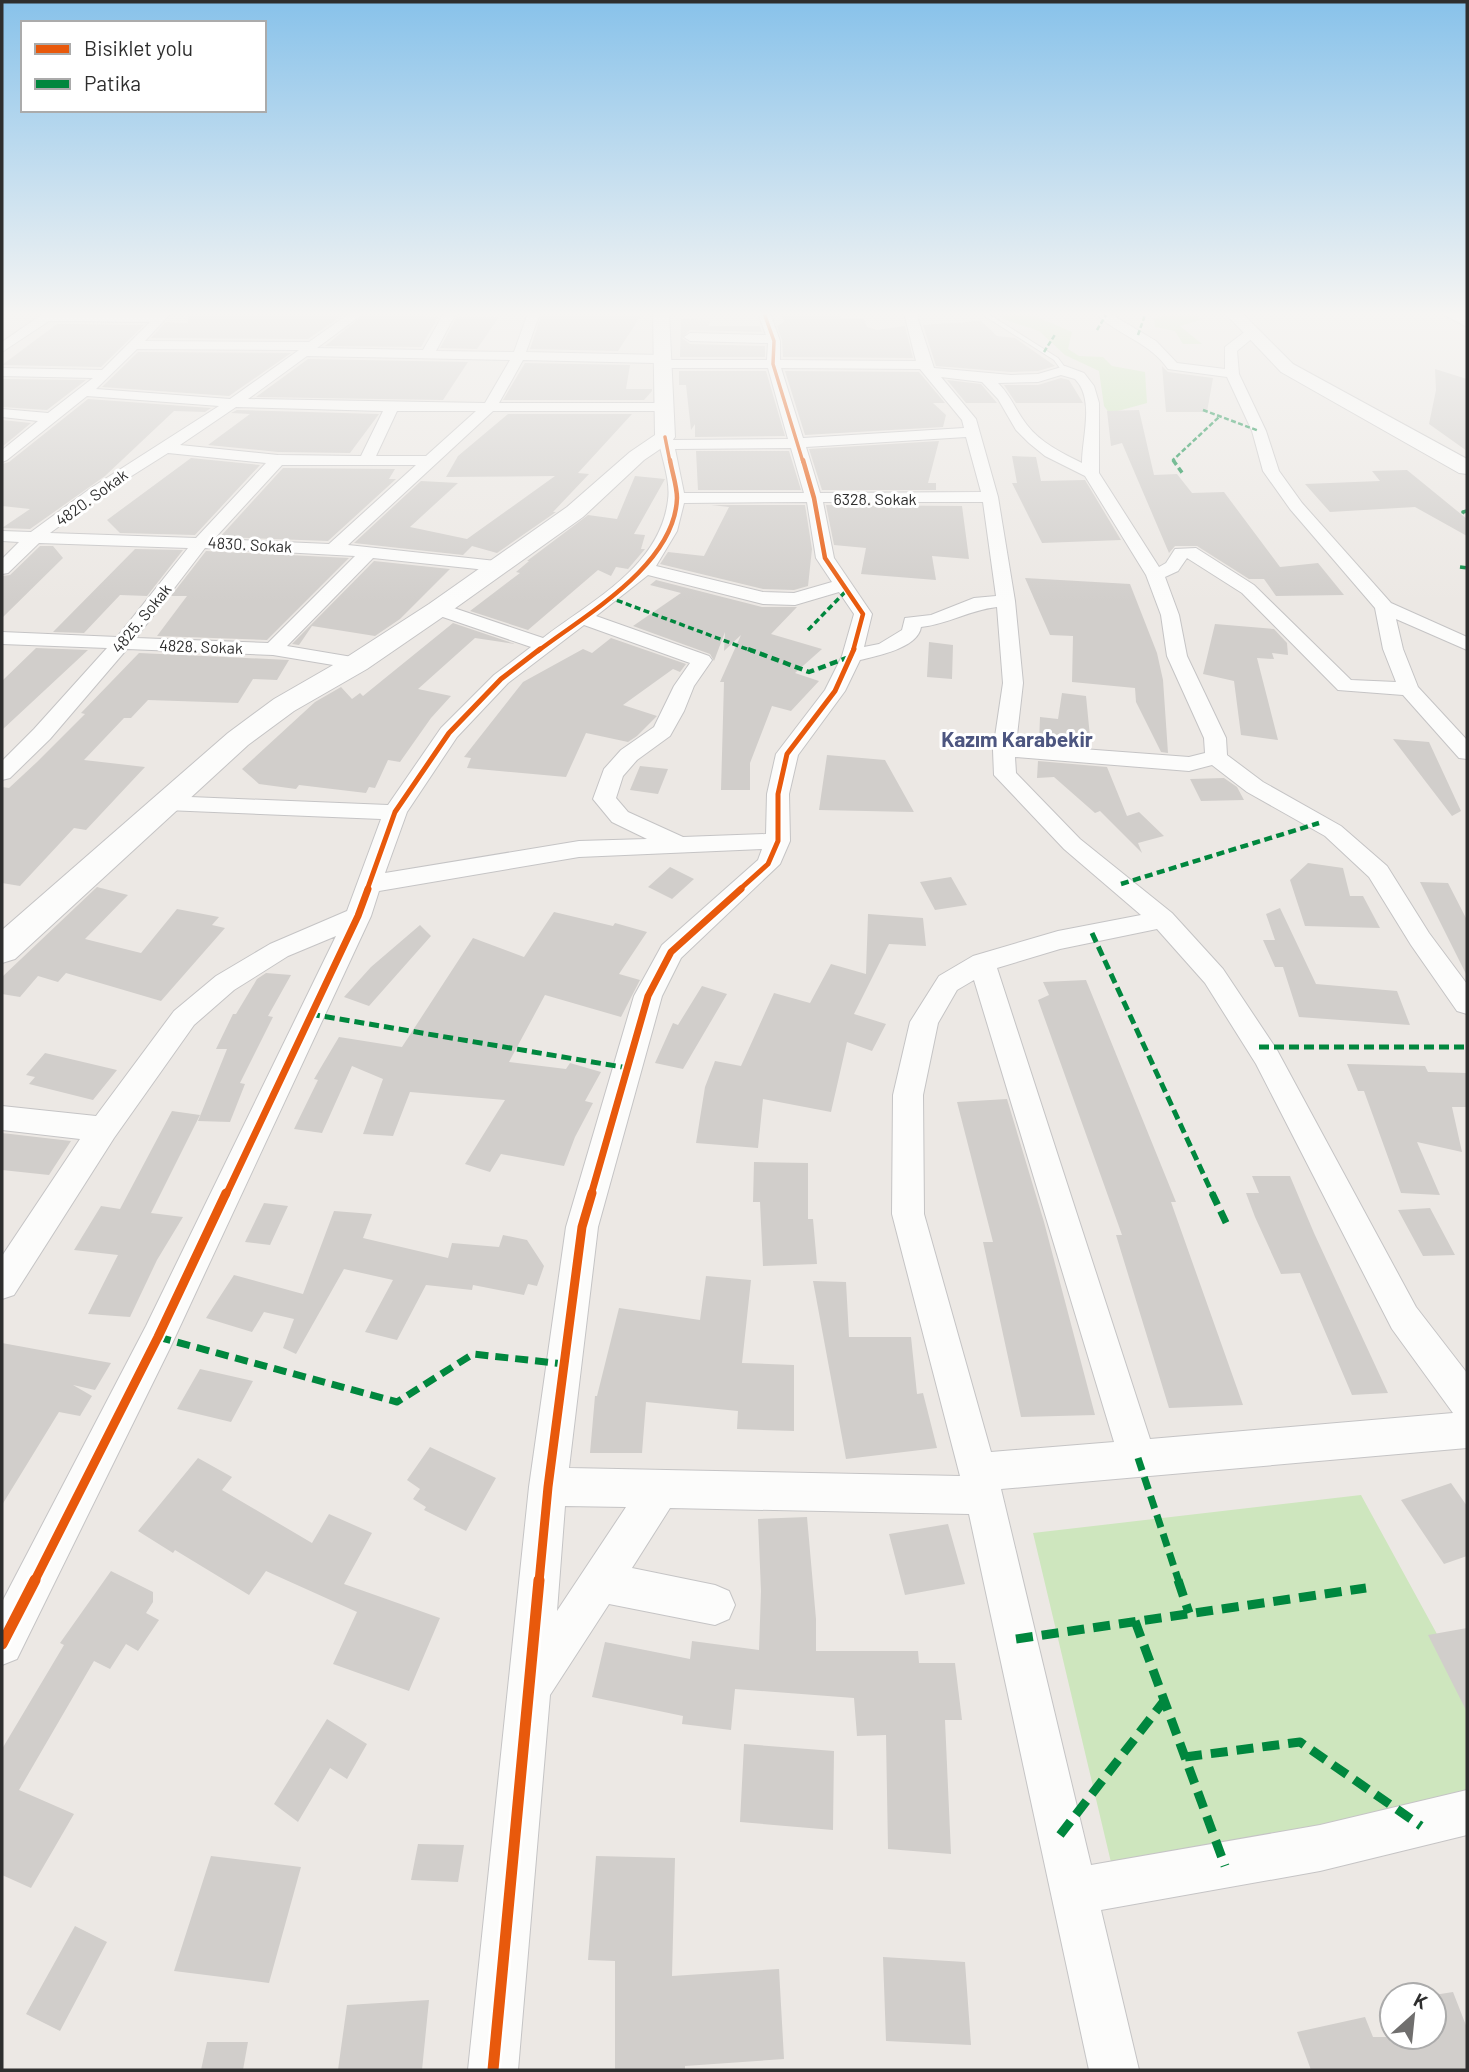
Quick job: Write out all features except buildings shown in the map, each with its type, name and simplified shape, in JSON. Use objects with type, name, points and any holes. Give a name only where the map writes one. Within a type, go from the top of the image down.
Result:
[{"type":"street","points":[[2,457],[63,410]]},
{"type":"street","name":"4820. Sokak","points":[[2,569],[35,538],[129,469],[221,410]]},
{"type":"street","points":[[367,460],[391,410]]},
{"type":"street","points":[[335,548],[486,410]]},
{"type":"street","points":[[2,1644],[158,1337],[358,916],[395,812],[449,733],[501,680],[645,569],[669,531],[677,498],[667,441],[666,410]]},
{"type":"street","points":[[493,2070],[548,1487],[582,1227],[648,996],[671,952],[768,864],[778,841],[778,794],[787,754],[835,691],[852,656],[863,614],[825,558],[814,498],[790,410]]},
{"type":"street","points":[[962,410],[974,424],[990,497],[1006,601],[1013,683],[1004,750],[1005,775],[1072,844],[1163,919],[1214,975],[1267,1058],[1404,1318],[1467,1402]]},
{"type":"street","points":[[1011,410],[1021,426],[1050,453],[1091,473]]},
{"type":"street","points":[[1093,410],[1089,455],[1091,473],[1155,575],[1170,615],[1177,656],[1215,738],[1216,757],[1255,787],[1333,831],[1378,872],[1420,939],[1467,1004]]},
{"type":"street","points":[[1249,410],[1259,431],[1271,471],[1296,506],[1384,607],[1467,644]]},
{"type":"street","points":[[1362,410],[1467,468]]},
{"type":"street","points":[[2,412],[53,418]]},
{"type":"street","points":[[1002,423],[1021,426]]},
{"type":"street","points":[[2,950],[238,739],[275,712],[357,663],[438,609],[575,512],[637,456],[667,441],[799,443],[974,424]]},
{"type":"street","points":[[162,448],[278,460],[433,461]]},
{"type":"street","name":"4825. Sokak","points":[[2,773],[42,734],[122,643],[202,541],[278,460]]},
{"type":"street","name":"6328. Sokak","points":[[677,498],[990,497]]},
{"type":"street","name":"4830. Sokak","points":[[2,536],[202,541],[335,548],[423,555],[496,566]]},
{"type":"street","points":[[273,649],[370,551]]},
{"type":"street","points":[[1155,575],[1172,566],[1181,553],[1190,552],[1248,589],[1345,686],[1409,689]]},
{"type":"street","points":[[645,569],[764,598],[795,599],[842,585]]},
{"type":"street","points":[[852,656],[886,648],[911,632],[912,622],[934,620],[974,604],[1006,601]]},
{"type":"street","points":[[1384,607],[1393,649],[1409,689],[1467,752]]},
{"type":"street","points":[[438,609],[545,645]]},
{"type":"street","points":[[581,617],[702,660],[684,686],[662,731],[629,755],[611,774],[604,799],[620,817],[681,845]]},
{"type":"street","name":"4828. Sokak","points":[[2,638],[273,649],[357,663]]},
{"type":"street","points":[[1004,750],[1189,764],[1216,757]]},
{"type":"street","points":[[166,803],[395,812]]},
{"type":"street","points":[[371,884],[579,849],[778,841]]},
{"type":"street","points":[[2,1284],[103,1129],[184,1018],[225,983],[279,950],[358,916]]},
{"type":"street","points":[[1114,2070],[981,1483],[908,1214],[908,1095],[924,1023],[948,983],[982,962],[1058,940],[1163,919]]},
{"type":"street","points":[[982,962],[1138,1458]]},
{"type":"street","points":[[2,1118],[103,1129]]},
{"type":"street","points":[[548,1487],[660,1490],[981,1483],[1138,1458],[1467,1430]]},
{"type":"street","points":[[528,1690],[660,1490]]},
{"type":"street","points":[[599,1582],[715,1605]]},
{"type":"street","points":[[1073,1891],[1225,1866],[1467,1814]]},
{"type":"green space","points":[[1107,410],[1123,410],[1118,411],[1115,421]]},
{"type":"green space","points":[[1361,1495],[1467,1689],[1467,1794],[1114,1875],[1033,1533]]},
{"type":"marked path","points":[[1203,410],[1259,431]]},
{"type":"marked path","points":[[1183,474],[1173,460],[1219,417]]},
{"type":"marked path","points":[[1467,511],[1463,512],[1467,514]]},
{"type":"marked path","points":[[1460,567],[1467,568]]},
{"type":"marked path","points":[[808,630],[846,591]]},
{"type":"marked path","points":[[608,597],[809,672],[852,656]]},
{"type":"marked path","points":[[1121,884],[1319,823]]},
{"type":"marked path","points":[[1092,933],[1229,1229]]},
{"type":"marked path","points":[[310,1014],[628,1068]]},
{"type":"marked path","points":[[1259,1047],[1467,1047]]},
{"type":"marked path","points":[[158,1337],[397,1402],[473,1354],[564,1364]]},
{"type":"marked path","points":[[1138,1458],[1189,1613]]},
{"type":"marked path","points":[[1016,1639],[1366,1588]]},
{"type":"marked path","points":[[1135,1621],[1225,1866]]},
{"type":"marked path","points":[[1060,1835],[1164,1701]]},
{"type":"marked path","points":[[1185,1757],[1300,1742],[1421,1826]]},
{"type":"cycle path","points":[[493,2070],[548,1487],[582,1227],[648,996],[671,952],[768,864],[778,841],[778,794],[787,754],[835,691],[852,656],[863,614],[825,558],[814,498],[787,410]]},
{"type":"cycle path","points":[[2,1644],[158,1337],[358,916],[395,812],[449,733],[501,679],[645,569],[669,531],[677,498],[665,437]]},
{"type":"district","name":"Kazım Karabekir","points":[[1017,738]]}]
